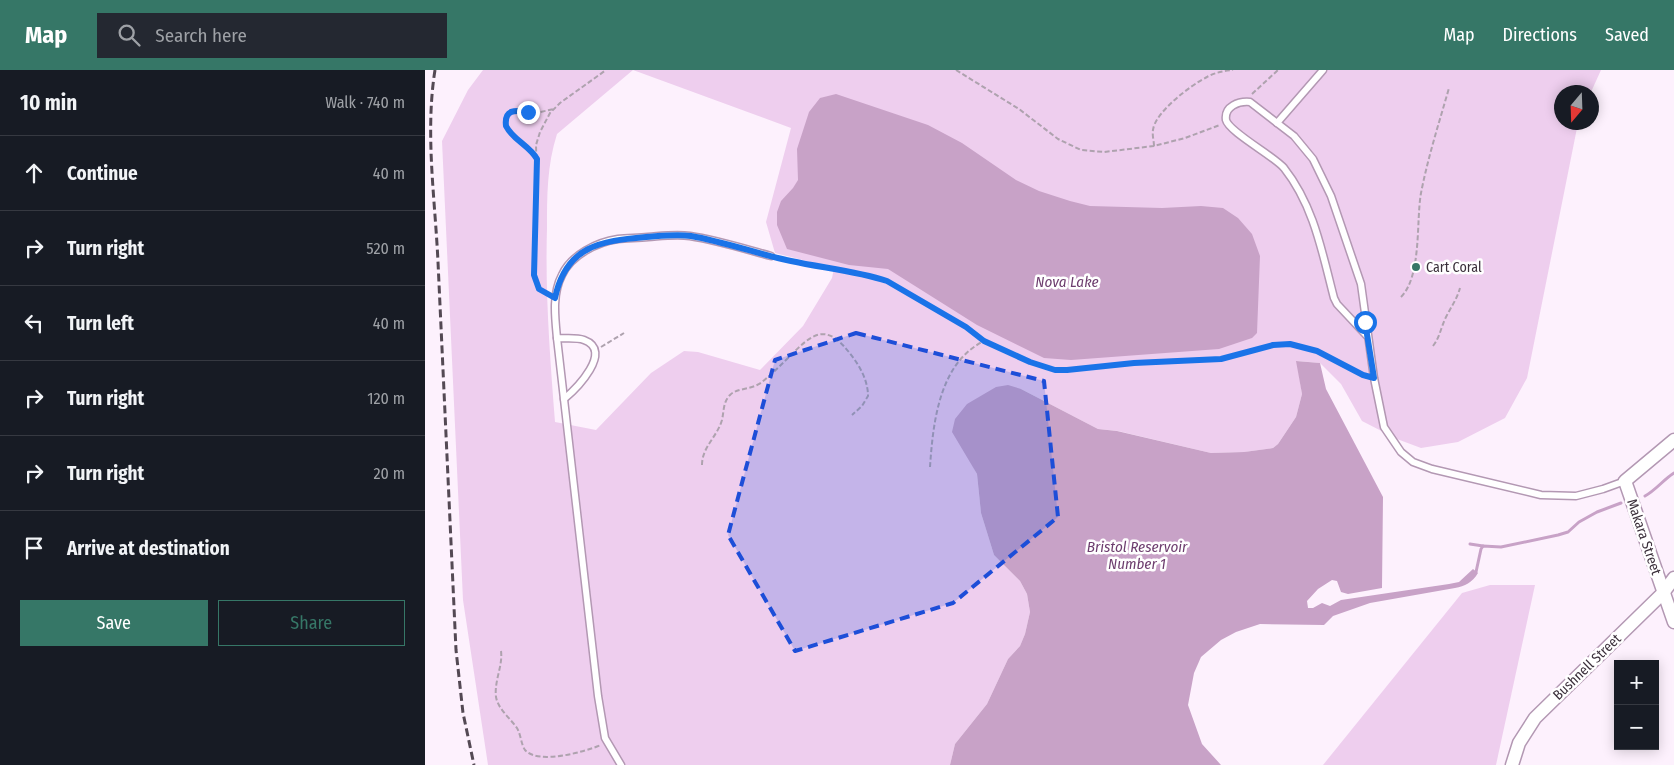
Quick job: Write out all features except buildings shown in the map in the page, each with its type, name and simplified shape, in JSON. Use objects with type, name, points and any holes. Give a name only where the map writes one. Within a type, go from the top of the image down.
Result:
[{"type":"street","points":[[1625,481],[1674,440]]},
{"type":"street","name":"Makara Street","points":[[1625,481],[1674,622]]},
{"type":"street","name":"Bushnell Street","points":[[1512,765],[1519,743],[1535,718],[1663,593],[1674,578]]},
{"type":"lane","points":[[1277,123],[1323,70]]},
{"type":"lane","points":[[1367,336],[1337,304],[1334,298],[1313,221],[1295,184],[1282,166],[1234,130],[1227,122],[1226,118],[1229,108],[1235,104],[1250,102],[1294,136],[1313,159],[1331,196],[1361,284],[1367,336],[1384,427],[1401,452],[1421,465],[1541,496],[1576,496],[1625,481]]},
{"type":"lane","points":[[621,765],[605,738],[590,639],[557,338],[555,298],[562,273],[571,262],[591,248],[617,239],[672,235],[691,236],[771,256]]},
{"type":"lane","points":[[557,338],[581,339],[591,344],[595,359],[580,385],[564,399]]},
{"type":"path","points":[[555,298],[539,289],[534,275],[536,145],[540,132],[550,113],[606,70]]},
{"type":"path","points":[[956,70],[1019,109],[1057,139],[1070,146],[1091,152],[1154,146],[1185,138],[1227,122]]},
{"type":"path","points":[[1154,146],[1153,130],[1155,123],[1159,116],[1180,95],[1206,77],[1233,70]]},
{"type":"path","points":[[1245,102],[1278,70]]},
{"type":"path","points":[[1401,297],[1405,293],[1413,269],[1419,228],[1418,215],[1421,194],[1433,142],[1449,88]]},
{"type":"path","points":[[537,159],[529,148],[510,133],[506,126],[507,117],[515,110],[537,113],[556,108]]},
{"type":"path","points":[[771,256],[873,276],[887,281],[966,327],[984,341],[1043,367],[1067,370],[1134,363],[1221,359],[1273,345],[1290,344],[1317,351],[1363,375],[1374,378]]},
{"type":"path","points":[[1433,346],[1437,341],[1460,288]]},
{"type":"path","points":[[594,351],[624,333]]},
{"type":"path","points":[[702,465],[704,452],[719,427],[723,409],[729,396],[760,384],[802,344],[815,335],[826,334],[836,338],[848,350],[862,372],[868,396],[862,406],[852,415]]},
{"type":"path","points":[[930,467],[932,434],[941,396],[962,357],[973,346],[984,341]]},
{"type":"path","points":[[501,651],[502,660],[497,682],[496,698],[518,731],[524,749],[528,754],[543,759],[556,759],[588,751],[608,743]]},
{"type":"highlighted area","points":[[856,333],[1044,381],[1058,517],[953,603],[795,651],[728,535],[775,360]]},
{"type":"shaded area","points":[[483,70],[633,70],[1601,70],[1594,85],[1554,85],[1554,130],[1577,130],[1527,378],[1505,418],[1458,442],[1421,448],[1397,439],[1362,421],[1341,384],[1320,363],[1297,361],[1302,394],[1296,417],[1278,444],[1273,448],[1244,452],[1211,453],[1118,431],[1098,429],[1021,389],[980,397],[967,405],[967,455],[977,474],[981,513],[994,555],[1020,581],[1027,594],[1030,612],[1020,646],[1008,659],[987,704],[955,744],[950,765],[488,765],[463,600],[442,141],[468,90]],"holes":[[[633,70],[791,128],[766,222],[775,253],[834,268],[832,278],[803,326],[760,370],[698,352],[684,351],[651,373],[596,430],[555,422],[548,325],[547,204],[551,157],[557,134]]]},
{"type":"shaded area","points":[[1490,585],[1535,585],[1496,765],[1323,765],[1462,593]]},
{"type":"water","name":"Nova Lake","points":[[836,94],[928,125],[962,143],[1016,180],[1039,191],[1070,201],[1090,206],[1162,208],[1201,206],[1223,208],[1238,218],[1252,234],[1260,256],[1257,333],[1252,338],[1219,349],[1071,360],[1044,358],[977,325],[888,269],[849,265],[787,249],[777,225],[777,212],[781,201],[798,180],[797,149],[809,112],[820,98]]},
{"type":"water","name":"Bristol Reservoir Number 1","points":[[1296,361],[1320,363],[1326,389],[1383,497],[1382,588],[1348,594],[1341,592],[1337,581],[1332,580],[1318,589],[1307,601],[1308,608],[1313,608],[1322,603],[1330,606],[1341,600],[1459,582],[1473,569],[1478,573],[1473,579],[1468,584],[1459,587],[1370,603],[1333,616],[1324,625],[1260,624],[1236,632],[1221,640],[1201,657],[1194,673],[1188,705],[1202,744],[1221,765],[950,765],[955,744],[987,704],[1008,659],[1020,646],[1030,612],[1027,594],[1020,581],[994,555],[981,513],[977,474],[952,432],[955,419],[967,404],[996,387],[1008,385],[1021,389],[1098,429],[1117,431],[1211,453],[1244,452],[1273,448],[1278,444],[1296,417],[1302,394]]},
{"type":"waterway","points":[[1645,496],[1674,473]]},
{"type":"waterway","points":[[1476,572],[1483,546],[1501,547],[1568,532],[1579,522],[1597,512],[1621,503]]},
{"type":"waterway","points":[[1470,544],[1483,546]]},
{"type":"railway","points":[[435,70],[432,94],[431,142],[456,650],[463,713],[474,765]]},
{"type":"place","name":"Cart Coral","points":[[1416,267]]},
{"type":"route","points":[[528,112],[515,110],[508,115],[505,121],[514,138],[529,148],[537,159],[534,275],[539,289],[555,298],[562,273],[579,255],[591,248],[617,239],[672,235],[691,236],[790,261],[873,276],[887,281],[966,327],[984,341],[990,342],[1030,362],[1055,370],[1085,369],[1134,363],[1221,359],[1273,345],[1290,344],[1317,351],[1363,375],[1374,378],[1365,322]]}]
